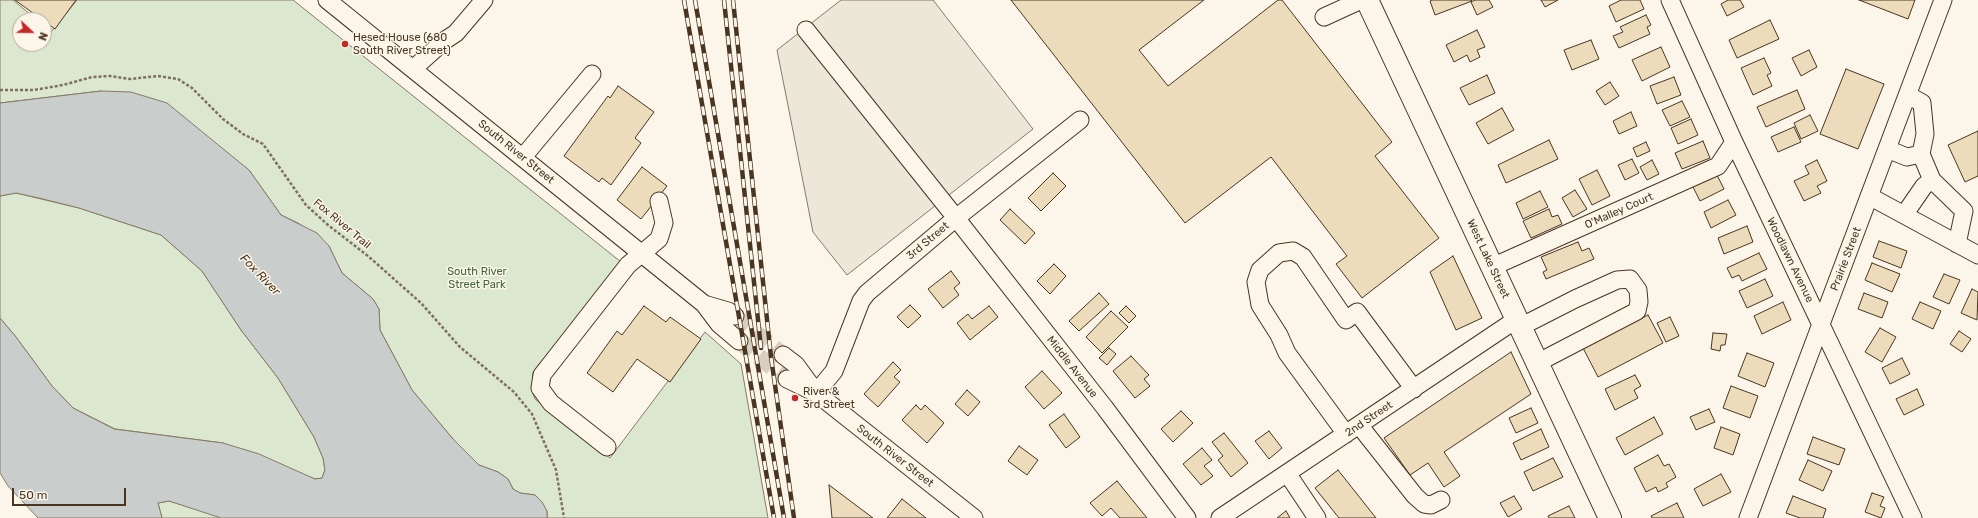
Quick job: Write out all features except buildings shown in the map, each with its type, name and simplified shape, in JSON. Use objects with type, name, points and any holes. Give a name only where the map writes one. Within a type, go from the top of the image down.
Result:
[{"type":"main road","name":"West Lake Street","points":[[1366,0],[1610,518]]},
{"type":"street","name":"South River Street","points":[[327,0],[704,304],[719,324],[739,341]]},
{"type":"street","points":[[413,69],[444,40],[456,33],[484,0]]},
{"type":"street","points":[[1324,17],[1361,0]]},
{"type":"street","name":"Woodlawn Avenue","points":[[1670,0],[1734,142],[1913,518]]},
{"type":"street","name":"Prairie Street","points":[[1748,518],[1943,0]]},
{"type":"street","name":"Middle Avenue","points":[[806,30],[956,218],[1104,408],[1187,518]]},
{"type":"street","points":[[522,157],[592,74]]},
{"type":"street","points":[[1908,95],[1922,103],[1925,134],[1921,154],[1932,180],[1964,211],[1957,244]]},
{"type":"street","name":"3rd Street","points":[[816,393],[834,371],[861,301],[867,293],[956,218],[1080,120]]},
{"type":"street","name":"O'Malley Court","points":[[1492,267],[1718,166],[1734,142]]},
{"type":"street","points":[[1887,149],[1908,157],[1921,154]]},
{"type":"street","points":[[1904,215],[1924,186],[1932,180]]},
{"type":"street","points":[[1870,196],[1978,256]]},
{"type":"street","points":[[607,447],[551,404],[540,388],[542,375],[628,265],[642,254],[662,234],[664,223],[659,201]]},
{"type":"street","points":[[1414,389],[1357,312],[1346,320],[1302,257],[1293,251],[1279,253],[1260,270],[1256,282],[1260,305],[1279,335],[1286,353],[1352,430],[1415,496],[1424,504],[1431,505],[1442,500]]},
{"type":"street","name":"2nd Street","points":[[1220,518],[1414,389],[1518,323],[1575,300],[1618,280],[1630,279],[1638,290],[1639,302],[1637,311],[1538,364]]},
{"type":"street","name":"South River Street","points":[[704,304],[728,311],[735,316]]},
{"type":"street","name":"South River Street","points":[[783,355],[796,365],[816,393]]},
{"type":"street","name":"South River Street","points":[[787,379],[816,393],[974,518]]},
{"type":"street","points":[[1287,473],[1317,518]]},
{"type":"path","name":"Fox River Trail","points":[[0,90],[34,90],[63,85],[92,77],[110,76],[130,78],[158,76],[178,79],[192,88],[223,119],[244,134],[263,144],[306,204],[328,225],[368,256],[421,303],[460,347],[514,392],[532,414],[556,470],[564,518]]},
{"type":"green space","name":"South River Street Park","points":[[0,0],[13,0],[27,12],[12,12],[12,52],[52,52],[52,31],[77,0],[293,0],[621,262],[533,372],[532,390],[535,399],[610,458],[705,332],[741,364],[768,518],[547,518],[547,511],[535,495],[520,493],[513,489],[508,479],[498,472],[479,465],[453,439],[412,390],[380,330],[379,309],[373,299],[342,273],[329,246],[298,223],[281,215],[249,170],[207,137],[101,91],[0,103]]},
{"type":"green space","points":[[16,193],[79,208],[161,235],[202,271],[241,330],[278,378],[314,437],[323,458],[325,470],[322,478],[315,479],[223,443],[115,429],[73,408],[52,386],[0,318],[0,196]]},
{"type":"green space","points":[[169,501],[217,515],[221,518],[162,518],[158,503]]},
{"type":"shaded area","points":[[841,0],[933,0],[1033,129],[847,275],[813,232],[777,50]]},
{"type":"water","name":"Fox River","points":[[101,91],[131,92],[167,103],[249,170],[281,215],[317,233],[329,246],[342,273],[373,299],[379,309],[380,330],[412,390],[453,439],[479,465],[498,472],[508,479],[513,489],[520,493],[535,495],[542,502],[547,511],[547,518],[221,518],[169,501],[158,503],[162,518],[38,518],[8,486],[0,473],[0,318],[52,386],[73,408],[114,429],[223,443],[259,454],[315,479],[322,478],[325,470],[323,458],[314,437],[278,378],[241,330],[202,271],[161,235],[79,208],[39,198],[16,193],[0,196],[0,103]]},
{"type":"tunnel","points":[[735,316],[783,355]]},
{"type":"tunnel","points":[[739,341],[787,379]]},
{"type":"railway","points":[[684,0],[774,518]]},
{"type":"railway","points":[[695,0],[784,518]]},
{"type":"railway","points":[[724,0],[761,348]]},
{"type":"railway","points":[[733,0],[771,357],[794,518]]},
{"type":"place","name":"Hesed House (680 South River Street)","points":[[345,44]]},
{"type":"place","name":"River & 3rd Street","points":[[795,398]]}]
